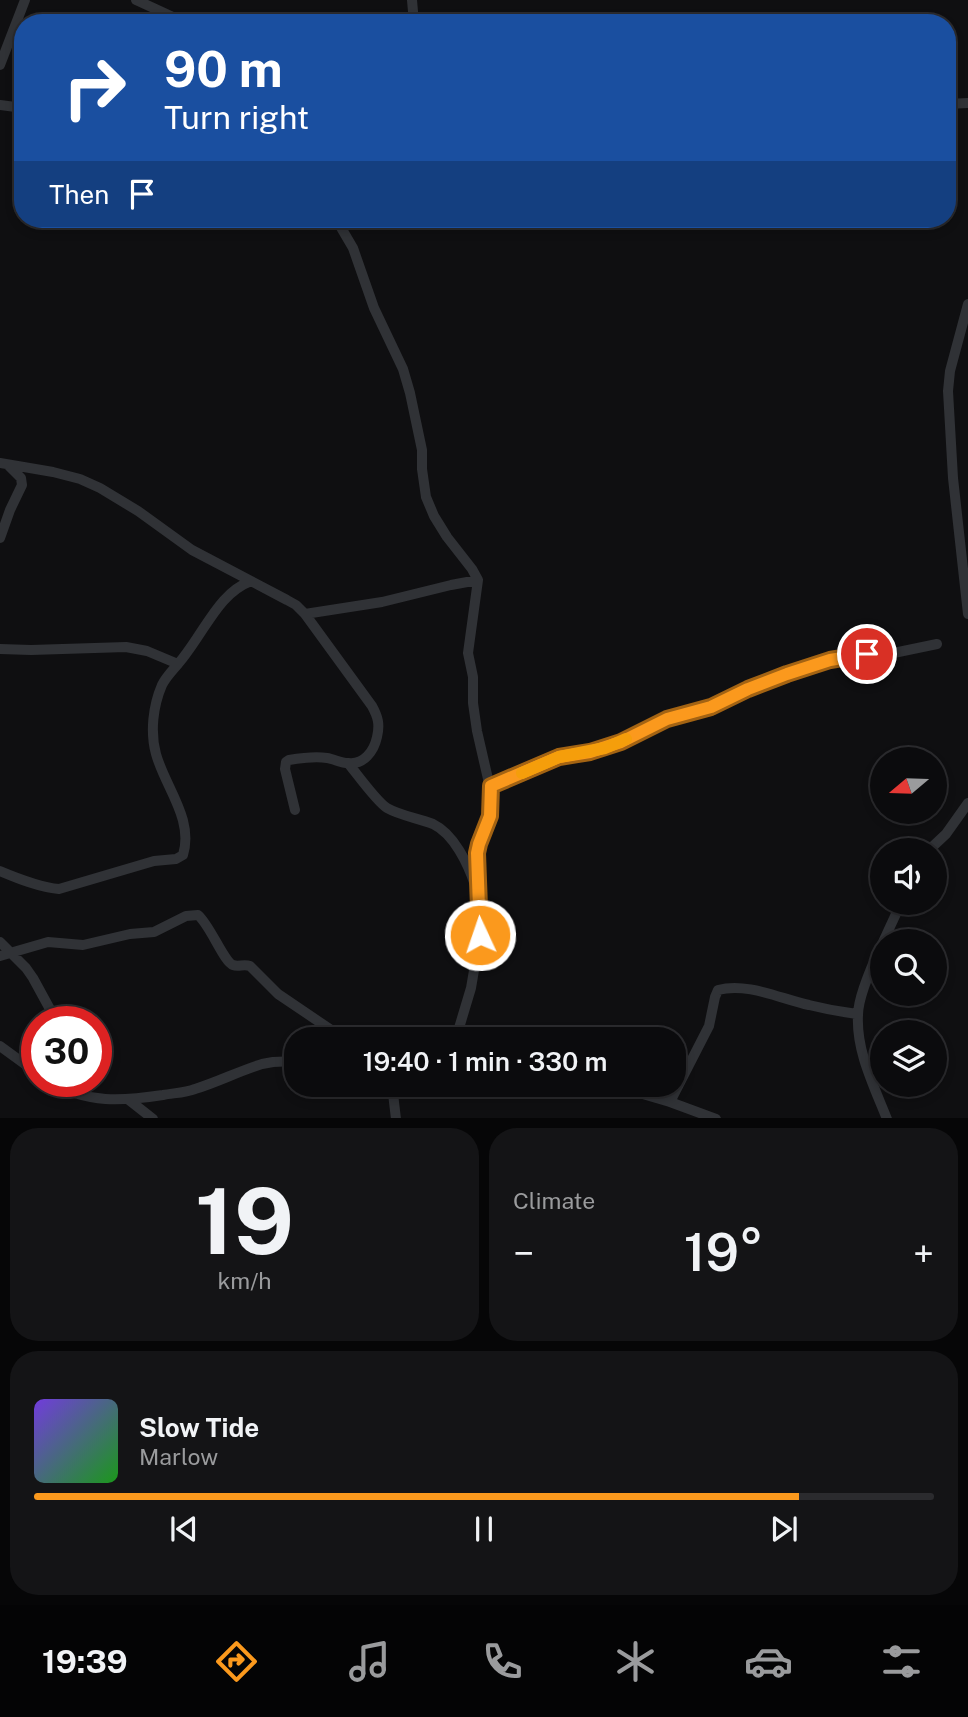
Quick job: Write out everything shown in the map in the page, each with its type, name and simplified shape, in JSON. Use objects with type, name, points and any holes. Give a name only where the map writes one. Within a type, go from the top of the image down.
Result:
[{"type":"street","points":[[136,0],[166,14]]},
{"type":"street","points":[[0,65],[14,29]]},
{"type":"street","points":[[341,228],[353,248],[374,308],[403,369],[422,450],[426,497],[447,537],[478,580],[468,653],[479,742],[491,786],[490,816],[477,853],[480,935],[476,965],[457,1027]]},
{"type":"street","points":[[968,304],[950,371],[948,391],[953,478],[968,614]]},
{"type":"street","points":[[0,538],[22,485],[20,476],[4,464]]},
{"type":"street","points":[[4,464],[53,472],[100,488],[138,510],[192,550],[296,605],[305,614],[372,706],[379,722],[372,752],[363,760],[348,764],[316,757],[286,762],[295,810]]},
{"type":"street","points":[[305,614],[382,602],[451,584],[478,580]]},
{"type":"street","points":[[0,871],[22,880],[59,889],[183,855],[184,826],[179,807],[156,753],[153,736],[160,691],[167,675],[178,664],[218,607],[235,588],[251,581]]},
{"type":"street","points":[[491,786],[559,757],[590,752],[621,742],[667,719],[711,707],[808,667],[830,660],[937,644]]},
{"type":"street","points":[[0,649],[126,647],[147,651],[178,664]]},
{"type":"street","points":[[348,764],[386,808],[433,824],[449,837],[472,875],[478,895]]},
{"type":"street","points":[[942,838],[968,803]]},
{"type":"street","points":[[5,955],[48,942],[83,946],[130,934],[154,932],[186,916],[198,915],[208,924],[232,965],[250,966],[278,994],[327,1027]]},
{"type":"street","points":[[0,942],[5,955],[33,978],[48,1006]]},
{"type":"street","points":[[870,976],[857,1014],[863,1058],[887,1118]]},
{"type":"street","points":[[670,1102],[709,1026],[718,990],[741,988],[857,1014]]},
{"type":"street","points":[[0,1046],[21,1061]]},
{"type":"street","points":[[92,1097],[129,1100],[192,1090],[262,1064],[284,1062]]},
{"type":"street","points":[[393,1097],[396,1118]]},
{"type":"street","points":[[653,1097],[716,1118]]},
{"type":"street","points":[[129,1100],[153,1118]]},
{"type":"slow traffic","points":[[522,773],[559,757],[605,748],[626,739]]},
{"type":"route","points":[[480,935],[477,853],[490,816],[491,786],[559,757],[590,752],[621,742],[667,719],[711,707],[787,674],[830,660],[867,654]]}]
